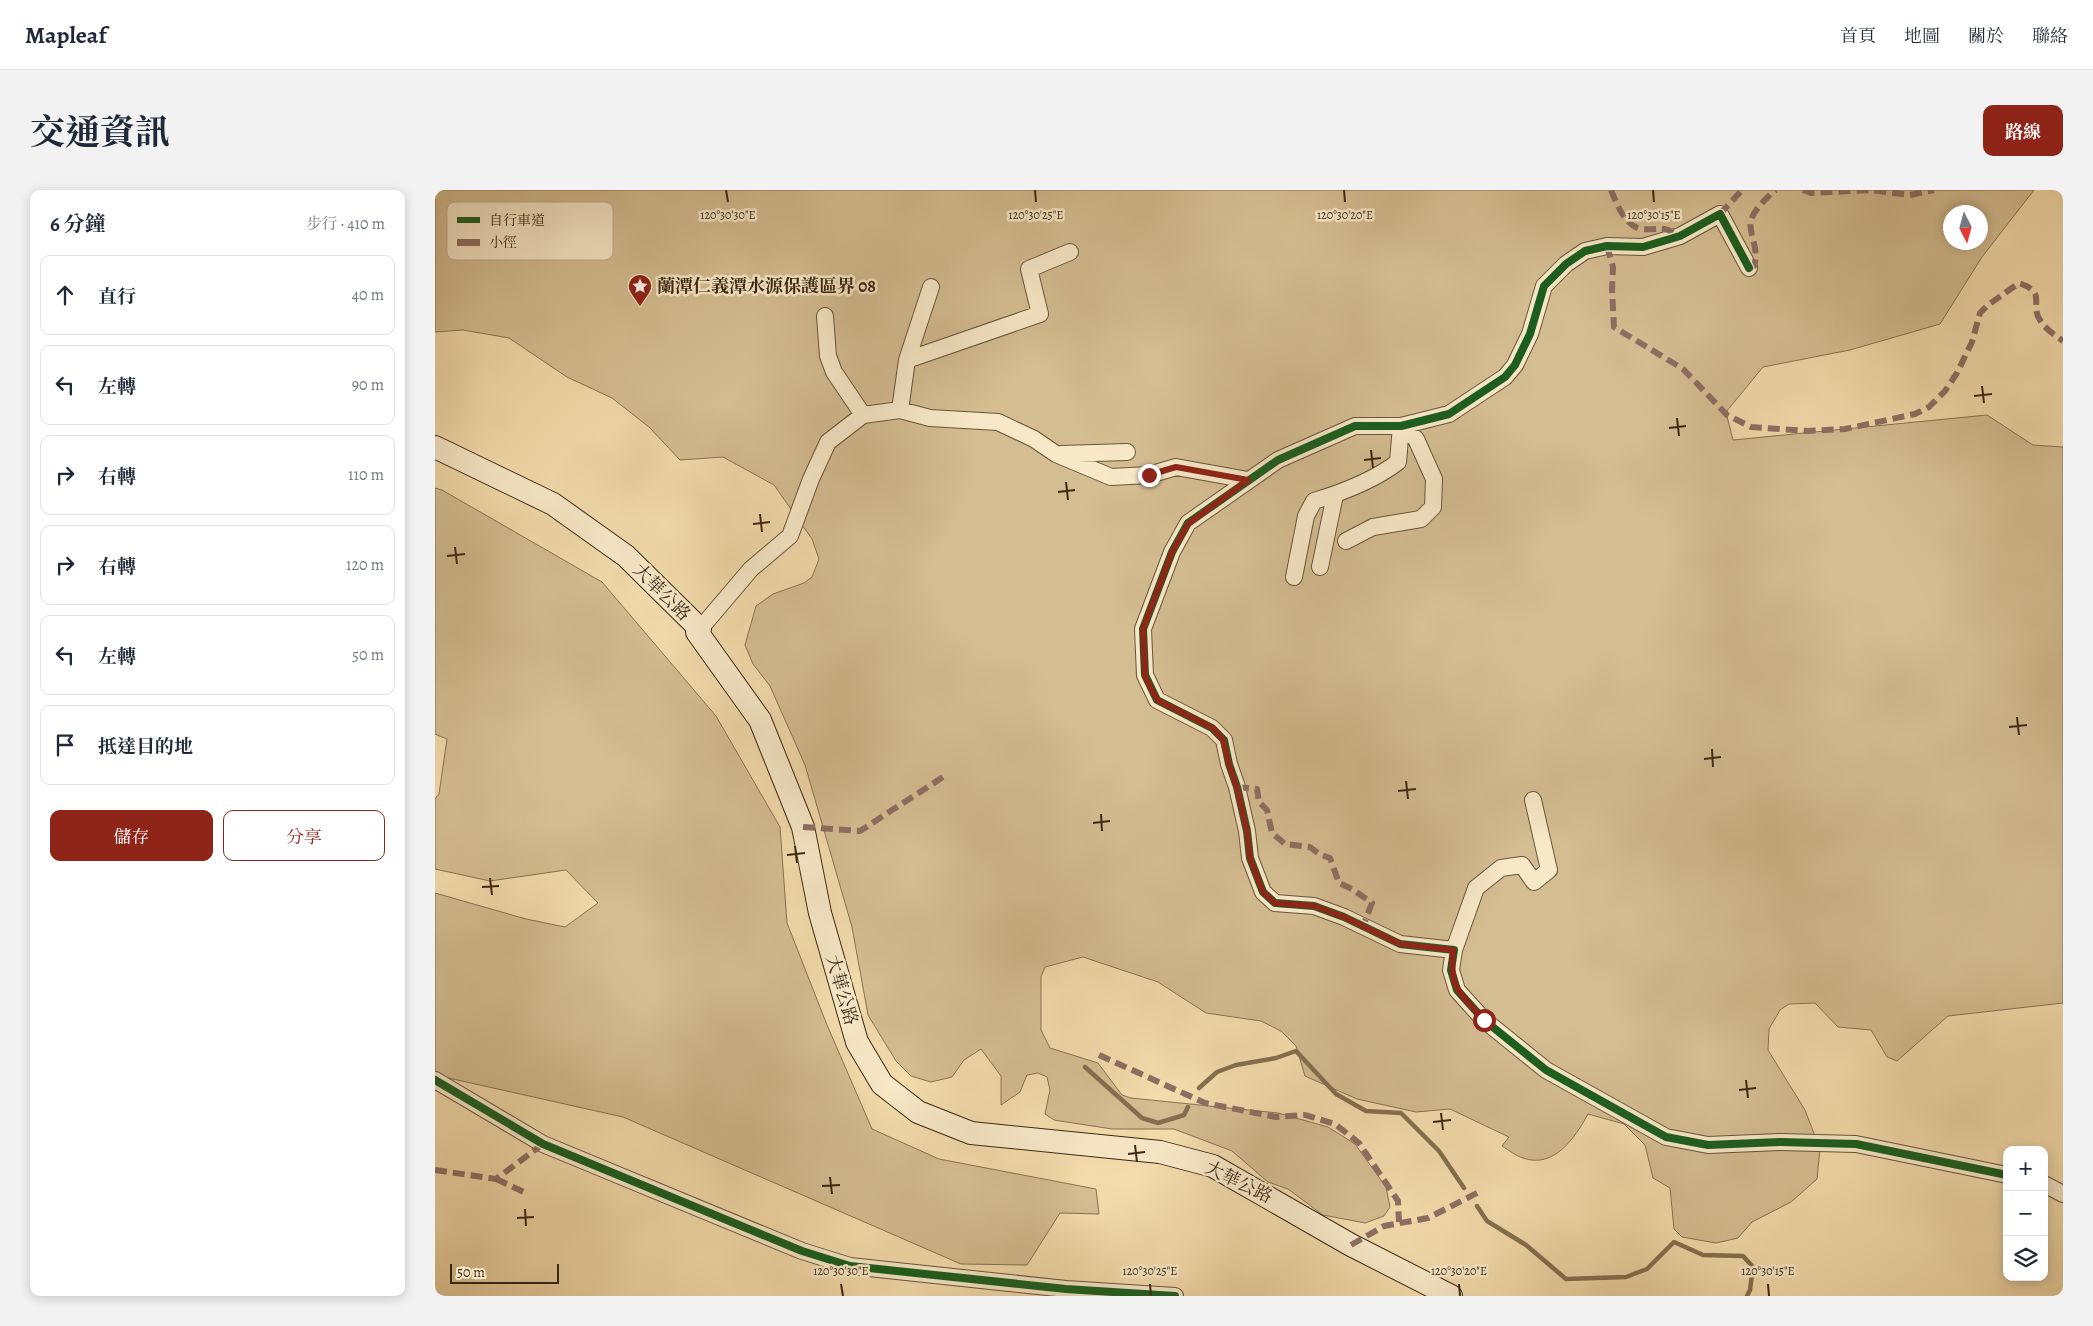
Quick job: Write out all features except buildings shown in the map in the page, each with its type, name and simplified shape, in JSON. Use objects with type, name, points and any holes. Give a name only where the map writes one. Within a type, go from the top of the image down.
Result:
[{"type":"main road","name":"大華公路","points":[[435,447],[553,504],[626,556],[700,629],[697,632],[760,720],[764,729],[803,827],[820,913],[857,1042],[882,1084],[918,1112],[971,1133],[1160,1152],[1213,1166],[1351,1245],[1446,1296],[1451,1296]]},
{"type":"street","points":[[1453,950],[1400,944],[1344,917],[1314,906],[1275,903],[1263,892],[1250,858],[1247,831],[1223,740],[1213,728],[1157,700],[1145,676],[1143,629],[1172,552],[1188,524],[1278,460],[1355,426],[1401,426],[1449,414],[1505,377],[1515,365],[1529,334],[1544,286],[1566,264],[1585,251],[1607,246],[1643,247],[1680,236],[1720,214],[1749,268]]},
{"type":"street","points":[[907,360],[1040,314],[1029,269],[1070,252]]},
{"type":"street","points":[[901,410],[907,360],[931,288]]},
{"type":"street","points":[[825,316],[828,356],[833,372],[863,415]]},
{"type":"street","points":[[700,629],[751,569],[790,536],[828,442],[863,415],[901,410],[930,418],[999,422],[1034,439],[1056,454],[1111,477],[1149,475],[1176,467],[1248,480]]},
{"type":"street","points":[[1294,577],[1306,516],[1314,501],[1335,495],[1381,476],[1398,462],[1401,426]]},
{"type":"street","points":[[1346,541],[1373,527],[1421,519],[1433,507],[1434,479],[1416,438],[1401,426]]},
{"type":"street","points":[[1056,454],[1127,452]]},
{"type":"street","points":[[1320,567],[1335,495]]},
{"type":"street","points":[[1533,800],[1549,870],[1534,882],[1521,865],[1501,868],[1476,888],[1453,950],[1451,970],[1457,990],[1484,1020],[1545,1070],[1666,1137],[1708,1145],[1780,1142],[1856,1144],[2003,1174]]},
{"type":"street","points":[[435,1080],[543,1144],[802,1251],[850,1266],[1066,1289],[1175,1296]]},
{"type":"street","points":[[2048,1186],[2063,1194]]},
{"type":"shaded area","points":[[435,190],[2034,190],[1988,249],[1988,205],[1943,205],[1943,250],[1987,250],[1940,324],[1850,350],[1763,367],[1726,412],[1733,440],[1987,415],[2033,445],[2063,447],[2063,1003],[1948,1016],[1897,1061],[1887,1057],[1871,1030],[1838,1027],[1815,1003],[1789,1004],[1780,1010],[1769,1029],[1768,1050],[1805,1110],[1820,1149],[1817,1179],[1791,1202],[1752,1222],[1738,1238],[1716,1243],[1682,1237],[1674,1229],[1670,1188],[1653,1178],[1645,1145],[1624,1124],[1588,1114],[1577,1133],[1554,1155],[1534,1160],[1523,1158],[1502,1146],[1509,1137],[1450,1109],[1416,1112],[1357,1099],[1305,1076],[1296,1046],[1281,1031],[1261,1021],[1206,1013],[1158,982],[1083,957],[1045,967],[1041,977],[1041,1030],[1050,1048],[1098,1063],[1122,1095],[1131,1098],[1278,1113],[1328,1127],[1355,1144],[1386,1187],[1390,1207],[1384,1216],[1365,1223],[1323,1215],[1288,1189],[1268,1182],[1232,1151],[1174,1129],[1112,1129],[1054,1120],[1045,1114],[1050,1090],[1047,1077],[1038,1073],[1027,1075],[1020,1092],[1001,1105],[1001,1076],[981,1049],[964,1060],[952,1077],[931,1082],[911,1076],[896,1061],[868,1015],[852,927],[805,765],[770,686],[753,664],[745,645],[756,606],[773,594],[804,583],[812,577],[819,559],[812,539],[774,485],[723,457],[680,460],[649,427],[612,398],[567,377],[509,338],[463,330],[435,332]]},
{"type":"shaded area","points":[[435,488],[442,490],[602,582],[716,716],[780,827],[787,923],[827,1025],[872,1129],[939,1159],[1096,1189],[1099,1214],[1060,1213],[1027,1265],[961,1264],[623,1117],[435,1075],[435,893],[526,919],[565,927],[598,903],[566,870],[490,881],[435,869],[435,799],[439,794],[447,739],[435,734]]},
{"type":"waterway","points":[[1199,1088],[1217,1072],[1236,1065],[1276,1058],[1296,1051],[1336,1094],[1366,1111],[1401,1113],[1439,1151],[1464,1188]]},
{"type":"waterway","points":[[1085,1067],[1142,1118],[1158,1123],[1184,1115],[1188,1107]]},
{"type":"waterway","points":[[1477,1206],[1487,1221],[1526,1245],[1566,1279],[1626,1277],[1647,1269],[1674,1242],[1703,1255],[1743,1256],[1753,1267],[1750,1290],[1747,1296]]},
{"type":"marked path","points":[[1611,190],[1622,214],[1631,224],[1642,229],[1664,229],[1680,236]]},
{"type":"marked path","points":[[1720,214],[1742,190]]},
{"type":"marked path","points":[[1749,268],[1754,266],[1756,257],[1751,220],[1762,203],[1776,190]]},
{"type":"marked path","points":[[1803,190],[1811,193],[1871,190],[1910,195],[1934,190]]},
{"type":"marked path","points":[[1607,246],[1613,267],[1614,327],[1683,369],[1727,415],[1751,427],[1807,431],[1845,429],[1915,414],[1929,407],[1945,391],[1957,373],[1972,342],[1980,313],[2019,283],[2033,291],[2036,299],[2037,314],[2040,320],[2047,329],[2063,341]]},
{"type":"marked path","points":[[803,827],[860,831],[943,777]]},
{"type":"marked path","points":[[1237,787],[1257,789],[1259,802],[1267,810],[1272,833],[1285,844],[1310,847],[1319,854],[1330,858],[1339,883],[1352,889],[1372,903],[1363,926]]},
{"type":"marked path","points":[[1099,1055],[1205,1103],[1276,1117],[1305,1115],[1335,1124],[1359,1143],[1398,1201],[1399,1222]]},
{"type":"marked path","points":[[435,1170],[496,1179],[543,1144]]},
{"type":"marked path","points":[[496,1179],[526,1193]]},
{"type":"marked path","points":[[1351,1245],[1384,1226],[1428,1218],[1479,1192]]},
{"type":"cycle path","points":[[1749,268],[1720,214],[1680,236],[1643,247],[1607,246],[1585,251],[1566,264],[1544,286],[1530,334],[1515,365],[1505,377],[1449,414],[1401,426],[1355,426],[1278,460],[1188,523],[1172,552],[1143,629],[1145,675],[1157,700],[1212,728],[1224,740],[1247,831],[1250,858],[1263,892],[1275,903],[1314,906],[1344,917],[1400,944],[1454,950],[1451,970],[1457,990],[1484,1020],[1546,1070],[1666,1137],[1708,1145],[1780,1142],[1856,1144],[2003,1174]]},
{"type":"cycle path","points":[[435,1080],[543,1144],[802,1251],[850,1266],[1066,1289],[1175,1296]]},
{"type":"place","name":"蘭潭仁義潭水源保護區界 08","points":[[640,307]]},
{"type":"route","points":[[1149,475],[1176,467],[1248,480],[1188,524],[1172,552],[1143,629],[1145,676],[1157,700],[1213,728],[1223,740],[1247,831],[1250,858],[1263,892],[1275,903],[1314,906],[1344,917],[1400,944],[1453,950],[1451,970],[1457,990],[1484,1020]]}]
